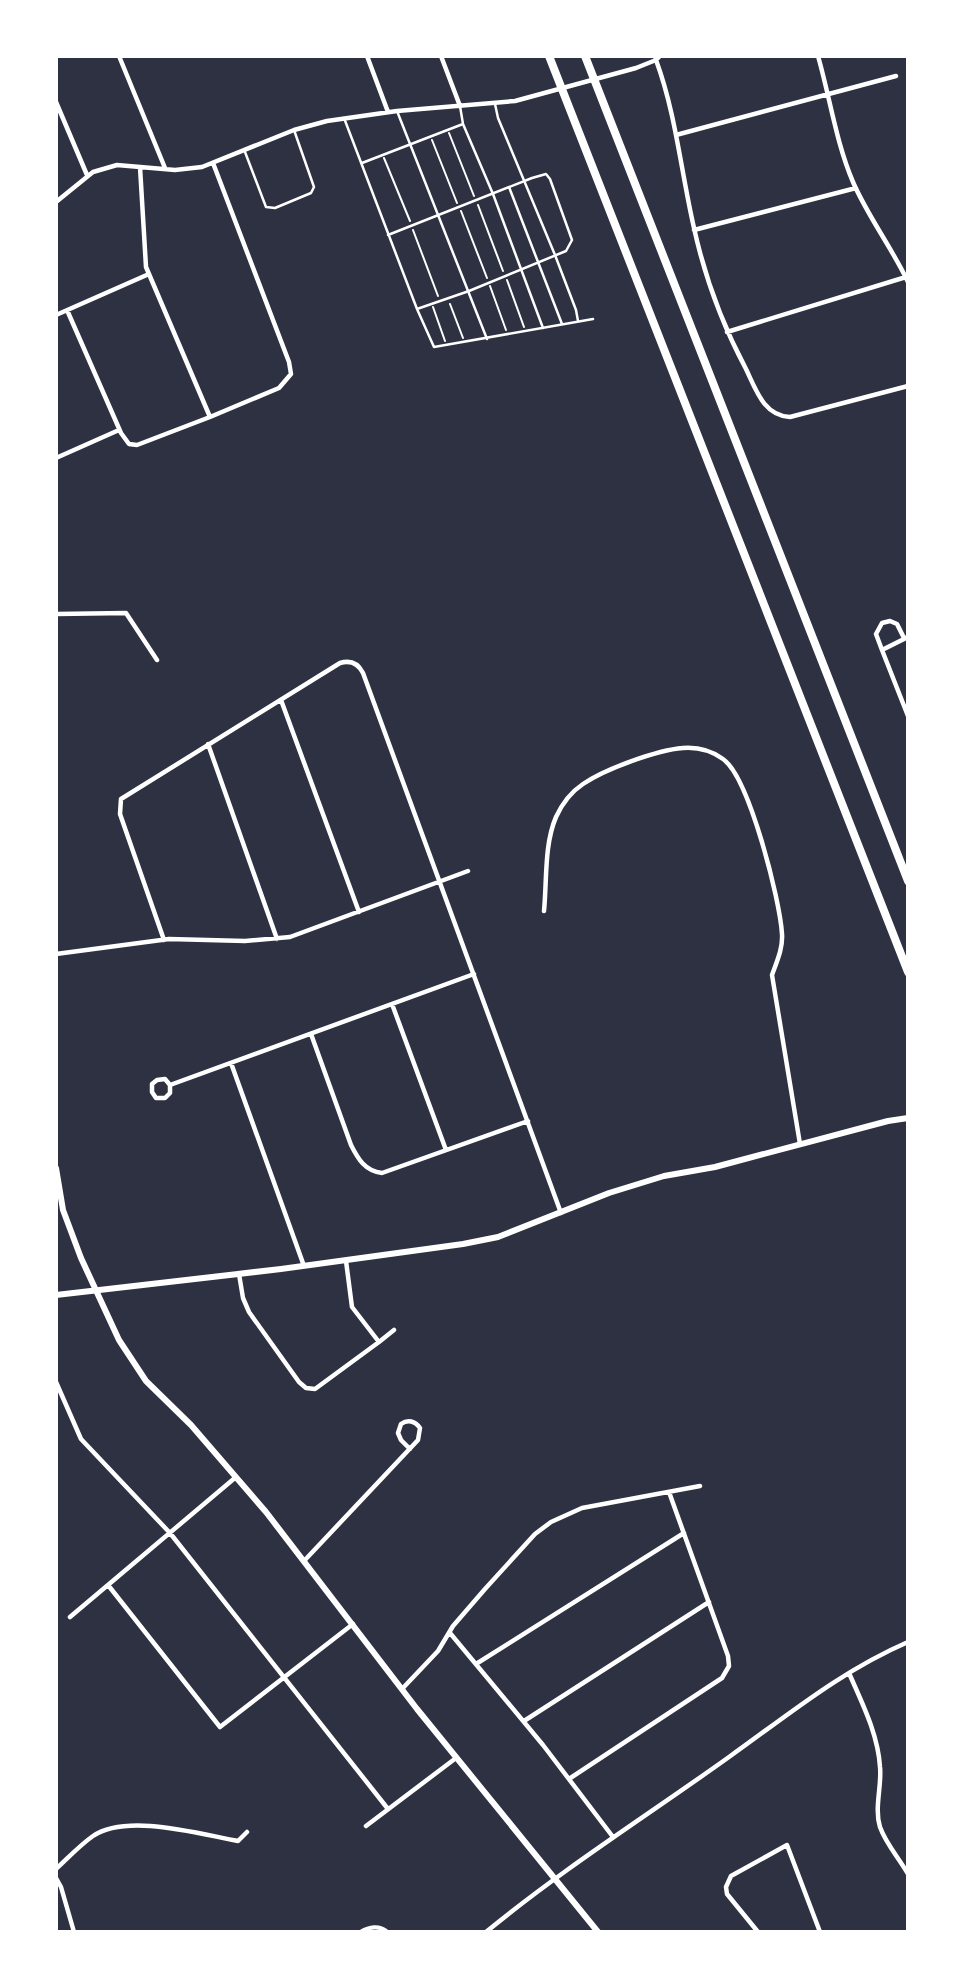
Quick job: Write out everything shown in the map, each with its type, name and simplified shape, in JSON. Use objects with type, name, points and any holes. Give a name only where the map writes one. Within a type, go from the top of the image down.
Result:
[{"type":"highway","points":[[549,56],[908,972]]},
{"type":"highway","points":[[585,56],[908,881]]},
{"type":"main road","points":[[56,1295],[434,1250],[486,1239],[609,1193],[664,1176],[715,1167],[908,1118]]},
{"type":"main road","points":[[56,1168],[63,1209],[96,1291],[119,1340],[146,1381],[191,1425],[236,1477],[456,1758],[598,1932]]},
{"type":"street","points":[[118,56],[166,169]]},
{"type":"street","points":[[367,56],[388,112]]},
{"type":"street","points":[[441,56],[460,106]]},
{"type":"street","points":[[727,332],[907,279],[895,253],[856,188],[845,159],[818,56]]},
{"type":"street","points":[[56,202],[87,175],[117,165],[190,169],[213,163],[294,130],[344,118],[495,104],[548,93],[636,68],[657,57],[706,277],[727,332],[758,393],[772,412],[790,417],[908,386]]},
{"type":"street","points":[[676,135],[896,76]]},
{"type":"street","points":[[56,102],[87,175]]},
{"type":"street","points":[[67,310],[119,430],[129,444],[137,445],[279,387],[291,374],[289,362],[213,163]]},
{"type":"street","points":[[140,167],[146,267],[210,417]]},
{"type":"street","points":[[694,230],[856,188]]},
{"type":"street","points":[[56,315],[149,274]]},
{"type":"street","points":[[56,458],[119,430]]},
{"type":"street","points":[[56,614],[126,613],[157,660]]},
{"type":"street","points":[[882,650],[906,638],[895,622],[882,622],[876,634],[882,650],[908,716]]},
{"type":"street","points":[[164,940],[120,814],[119,803],[127,794],[340,663],[352,662],[363,673],[561,1213]]},
{"type":"street","points":[[281,699],[359,912]]},
{"type":"street","points":[[208,744],[277,939]]},
{"type":"street","points":[[544,911],[550,841],[556,817],[566,799],[582,785],[623,765],[682,748],[699,749],[726,761],[738,778],[750,804],[779,908],[782,936],[772,975],[800,1145]]},
{"type":"street","points":[[56,954],[164,940],[290,937],[468,871]]},
{"type":"street","points":[[170,1085],[474,974]]},
{"type":"street","points":[[392,1004],[446,1150]]},
{"type":"street","points":[[311,1034],[351,1145],[357,1157],[369,1170],[382,1173],[528,1122]]},
{"type":"street","points":[[231,1063],[304,1266]]},
{"type":"street","points":[[159,1079],[165,1079],[170,1085],[170,1093],[164,1099],[156,1098],[152,1092],[152,1084],[159,1079]]},
{"type":"street","points":[[346,1261],[352,1307],[379,1342]]},
{"type":"street","points":[[239,1274],[243,1298],[249,1312],[306,1388],[320,1387],[394,1330]]},
{"type":"street","points":[[56,1382],[81,1439],[170,1533],[388,1810]]},
{"type":"street","points":[[304,1561],[410,1449],[421,1433],[417,1424],[410,1421],[401,1424],[398,1433],[399,1438],[410,1449]]},
{"type":"street","points":[[70,1617],[236,1477]]},
{"type":"street","points":[[402,1689],[438,1651],[450,1633],[535,1534],[551,1522],[582,1508],[699,1486]]},
{"type":"street","points":[[569,1779],[725,1675],[729,1666],[728,1656],[669,1492]]},
{"type":"street","points":[[477,1664],[684,1533]]},
{"type":"street","points":[[108,1585],[220,1727],[353,1624]]},
{"type":"street","points":[[524,1721],[709,1602]]},
{"type":"street","points":[[450,1633],[524,1721],[613,1837]]},
{"type":"street","points":[[486,1932],[554,1879],[729,1758],[820,1689],[908,1642]]},
{"type":"street","points":[[849,1673],[869,1720],[879,1753],[881,1776],[878,1808],[881,1828],[908,1874]]},
{"type":"street","points":[[366,1826],[456,1758]]},
{"type":"street","points":[[56,1869],[94,1835],[126,1825],[145,1825],[238,1840],[247,1832]]},
{"type":"street","points":[[758,1932],[727,1894],[728,1881],[737,1871],[787,1844],[820,1932]]},
{"type":"street","points":[[56,1878],[63,1892],[74,1932]]},
{"type":"street","points":[[361,1932],[376,1927],[387,1932]]},
{"type":"lane","points":[[495,104],[498,118],[555,256],[578,321]]},
{"type":"lane","points":[[460,106],[463,124],[493,194],[543,328]]},
{"type":"lane","points":[[397,111],[487,339]]},
{"type":"lane","points":[[344,118],[434,347],[593,319]]},
{"type":"lane","points":[[362,163],[463,124]]},
{"type":"lane","points":[[244,150],[266,207],[272,208],[303,197],[314,189],[294,130]]},
{"type":"lane","points":[[388,235],[524,180],[546,174],[569,232],[572,240],[570,246],[555,256],[417,309]]},
{"type":"lane","points":[[509,187],[562,325]]},
{"type":"path","points":[[447,130],[526,331]]},
{"type":"path","points":[[430,136],[508,335]]},
{"type":"path","points":[[448,298],[464,343]]},
{"type":"path","points":[[432,303],[447,346]]}]
